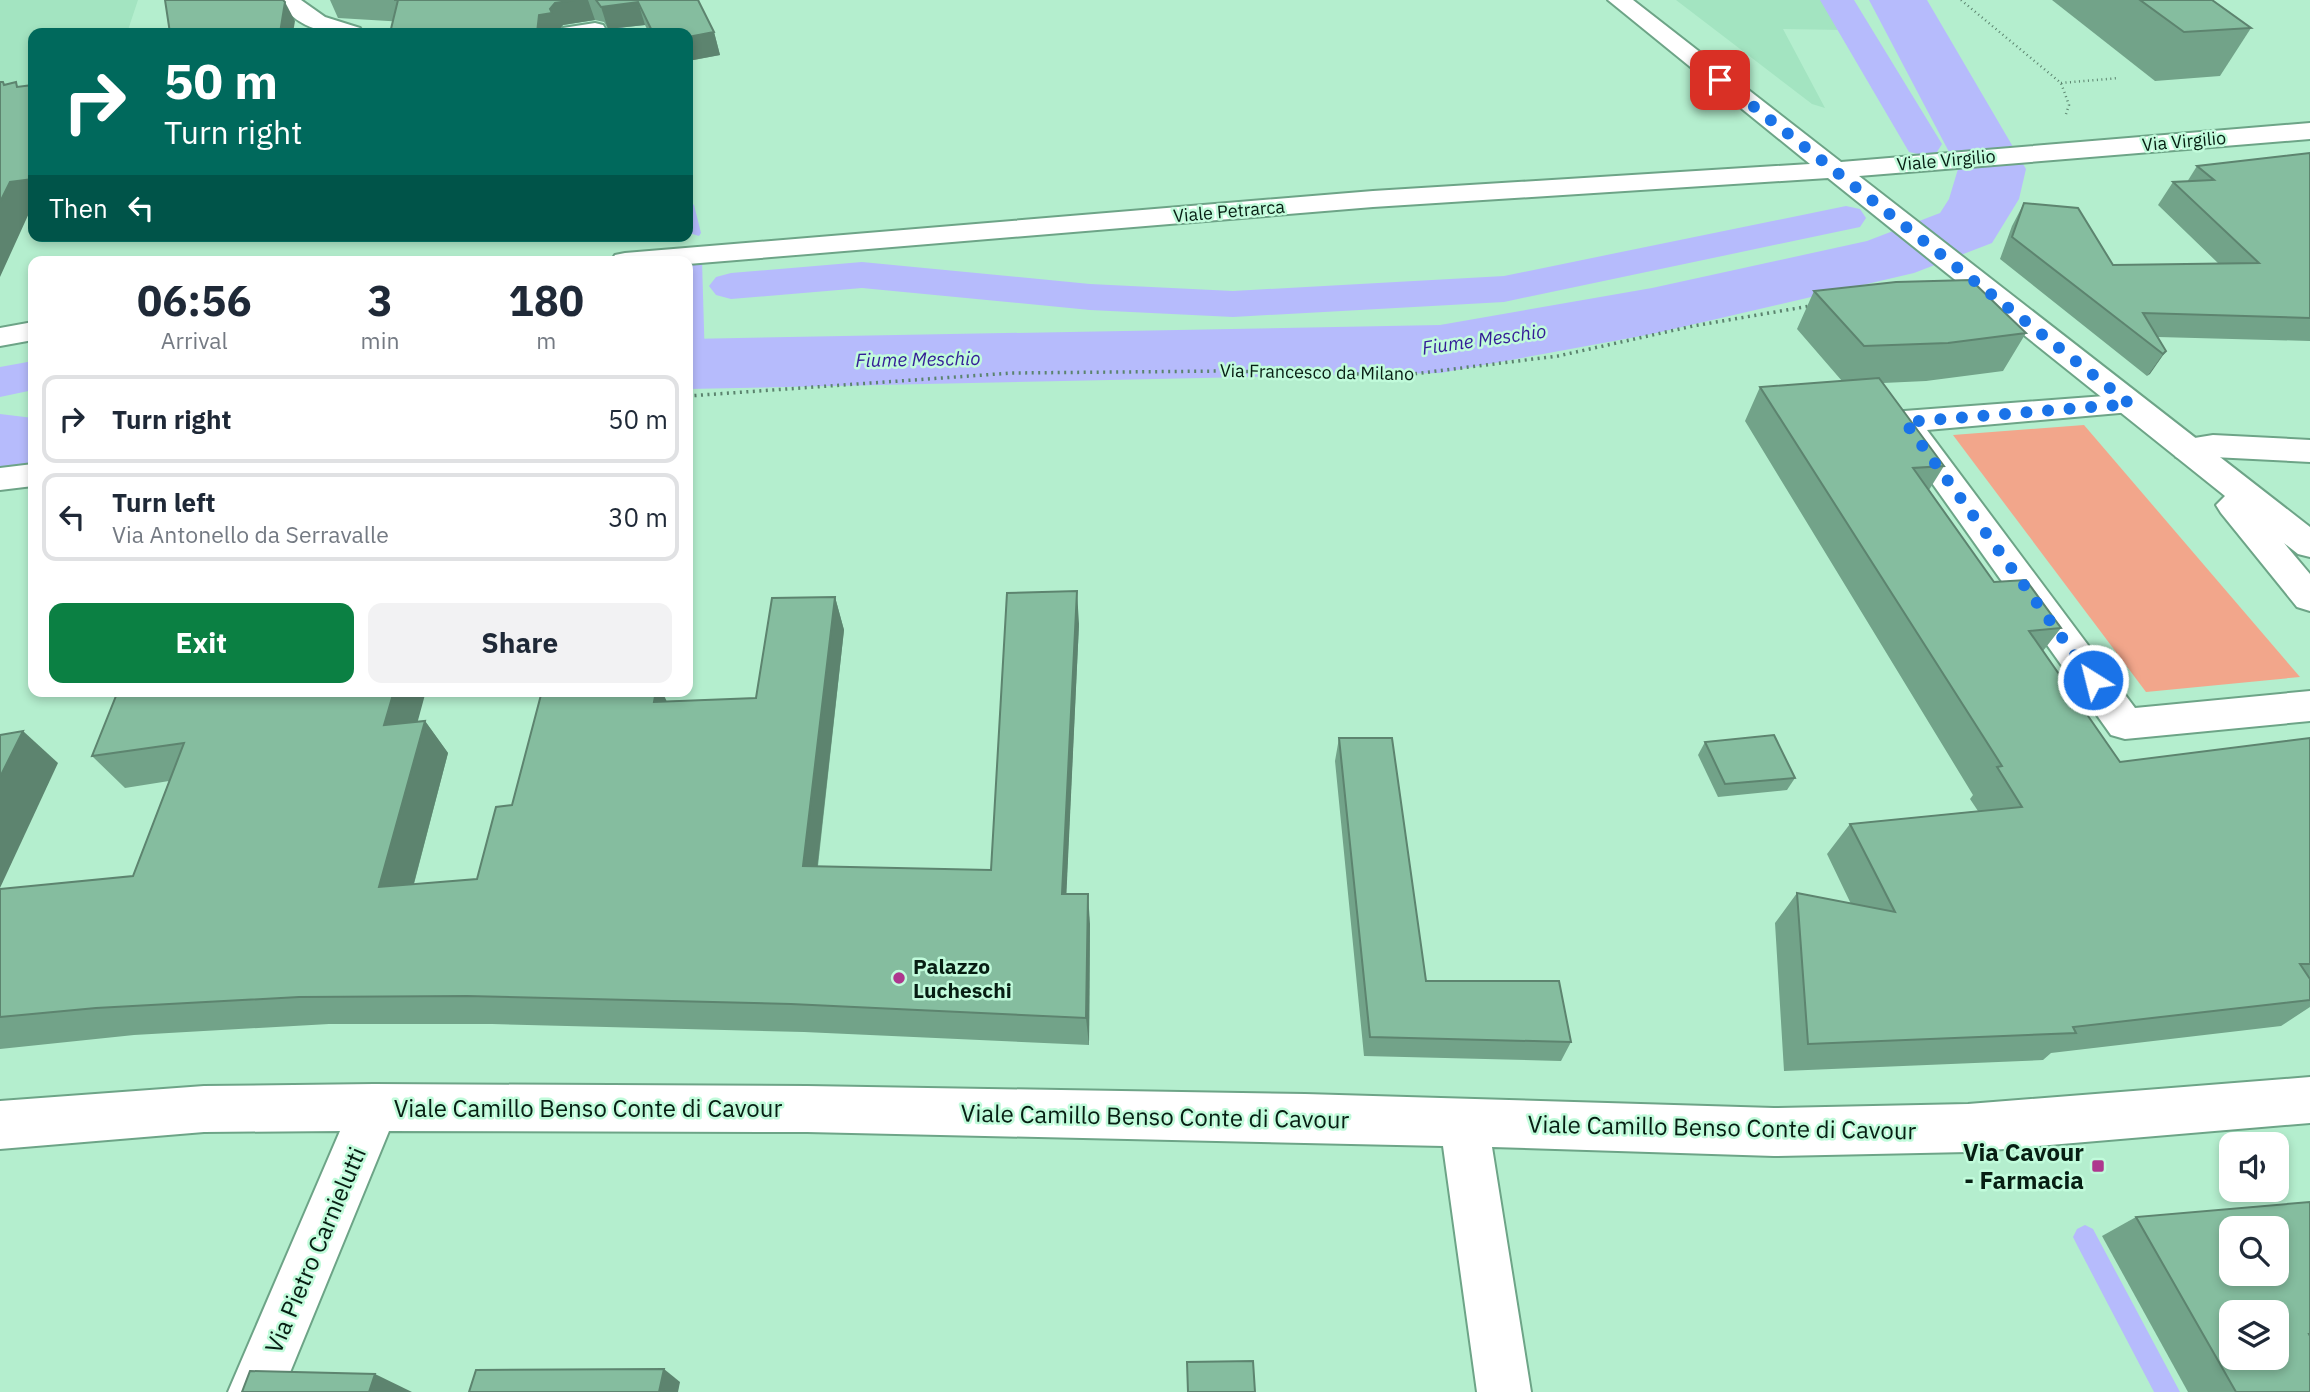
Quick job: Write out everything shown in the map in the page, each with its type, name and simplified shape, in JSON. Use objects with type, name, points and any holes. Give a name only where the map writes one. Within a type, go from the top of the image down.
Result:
[{"type":"street","points":[[289,0],[304,15],[334,28]]},
{"type":"street","points":[[1619,0],[2310,545]]},
{"type":"street","name":"Via Virgilio","points":[[2051,151],[2310,131]]},
{"type":"street","name":"Viale Virgilio","points":[[1834,170],[2051,151]]},
{"type":"street","name":"Viale Petrarca","points":[[685,256],[1373,199],[1834,170]]},
{"type":"street","points":[[0,337],[28,332]]},
{"type":"street","points":[[2130,404],[1905,422],[2125,724],[2310,706]]},
{"type":"street","points":[[2188,449],[2213,446],[2310,452]]},
{"type":"street","points":[[2188,449],[2310,598]]},
{"type":"street","points":[[0,479],[28,476]]},
{"type":"street","name":"Viale Camillo Benso Conte di Cavour","points":[[0,1125],[204,1109],[374,1107],[821,1109],[1774,1132],[1968,1128],[2310,1100]]},
{"type":"street","name":"Via Pietro Carnielutti","points":[[255,1392],[374,1107]]},
{"type":"street","points":[[1464,1123],[1504,1392]]},
{"type":"path","points":[[1961,0],[2061,83],[2069,105],[2064,117]]},
{"type":"path","points":[[2061,83],[2119,79]]},
{"type":"path","name":"Via Francesco da Milano","points":[[693,396],[1012,373],[1225,371],[1405,376],[1559,356],[1693,326],[1813,305]]},
{"type":"shaded area","points":[[0,0],[138,0],[129,28],[28,28],[28,106],[0,110]]},
{"type":"shaded area","points":[[1676,0],[1827,0],[1845,30],[1783,29],[1825,108],[1812,104]]},
{"type":"shaded area","points":[[2084,425],[2300,677],[2146,692],[1953,435]]},
{"type":"building","points":[[165,0],[285,2],[281,28],[169,28]]},
{"type":"building","points":[[398,0],[575,0],[555,3],[550,9],[552,13],[539,15],[538,28],[391,28]]},
{"type":"building","points":[[596,0],[698,0],[714,32],[693,36],[693,28],[651,28],[638,2],[601,7]]},
{"type":"building","points":[[2140,0],[2212,0],[2251,28],[2184,32]]},
{"type":"building","points":[[0,82],[4,85],[16,82],[17,87],[28,86],[28,180],[10,182],[0,202]]},
{"type":"building","points":[[2310,153],[2310,318],[2143,313],[2166,351],[2163,354],[2012,237],[2024,203],[2078,208],[2113,265],[2259,263],[2173,182],[2214,180],[2197,166]]},
{"type":"building","points":[[1971,280],[2026,333],[1948,343],[1864,346],[1814,291],[1896,282]]},
{"type":"building","points":[[1879,378],[1944,466],[1913,468],[1994,582],[2026,580],[2061,628],[2029,631],[2120,762],[2310,738],[2310,964],[2300,964],[2310,979],[2310,1000],[2073,1027],[2076,1033],[1808,1044],[1797,893],[1895,912],[1850,824],[2022,807],[1997,767],[2002,766],[1760,387]]},
{"type":"building","points":[[1077,591],[1062,894],[1088,894],[1086,1018],[791,1004],[467,996],[299,997],[96,1008],[0,1017],[0,889],[133,876],[184,743],[92,756],[116,697],[392,697],[384,725],[425,721],[379,887],[477,879],[496,807],[512,805],[540,697],[655,697],[654,702],[756,698],[772,598],[835,597],[803,866],[991,870],[1007,593]]},
{"type":"building","points":[[23,731],[0,777],[0,735]]},
{"type":"building","points":[[1774,735],[1795,778],[1725,784],[1705,742]]},
{"type":"building","points":[[1339,738],[1392,738],[1426,981],[1559,981],[1571,1042],[1370,1037]]},
{"type":"building","points":[[2310,1202],[2310,1392],[2236,1392],[2223,1370],[2289,1370],[2289,1300],[2219,1300],[2219,1362],[2136,1217]]},
{"type":"building","points":[[1253,1361],[1255,1392],[1188,1392],[1187,1362]]},
{"type":"building","points":[[664,1369],[659,1392],[469,1392],[476,1370]]},
{"type":"building","points":[[250,1371],[375,1374],[369,1392],[242,1392]]},
{"type":"waterway","points":[[613,0],[618,28]]},
{"type":"waterway","points":[[1837,0],[1923,144]]},
{"type":"waterway","name":"Fiume Meschio","points":[[693,364],[1440,349],[1652,311],[1888,258],[1967,228],[1984,199],[1992,169],[1898,0]]},
{"type":"waterway","points":[[731,286],[862,275],[1090,297],[1233,304],[1504,289],[1846,218]]},
{"type":"waterway","points":[[693,225],[695,233]]},
{"type":"waterway","points":[[696,260],[698,363]]},
{"type":"waterway","points":[[0,382],[28,377]]},
{"type":"waterway","name":"Fiume Meschio","points":[[0,442],[28,445]]},
{"type":"waterway","points":[[2085,1237],[2168,1392]]},
{"type":"place","name":"Palazzo Lucheschi","points":[[899,978]]},
{"type":"place","name":"Via Cavour - Farmacia","points":[[2098,1166]]},
{"type":"route","points":[[1720,80],[2130,404],[1905,422],[2093,680]]}]
